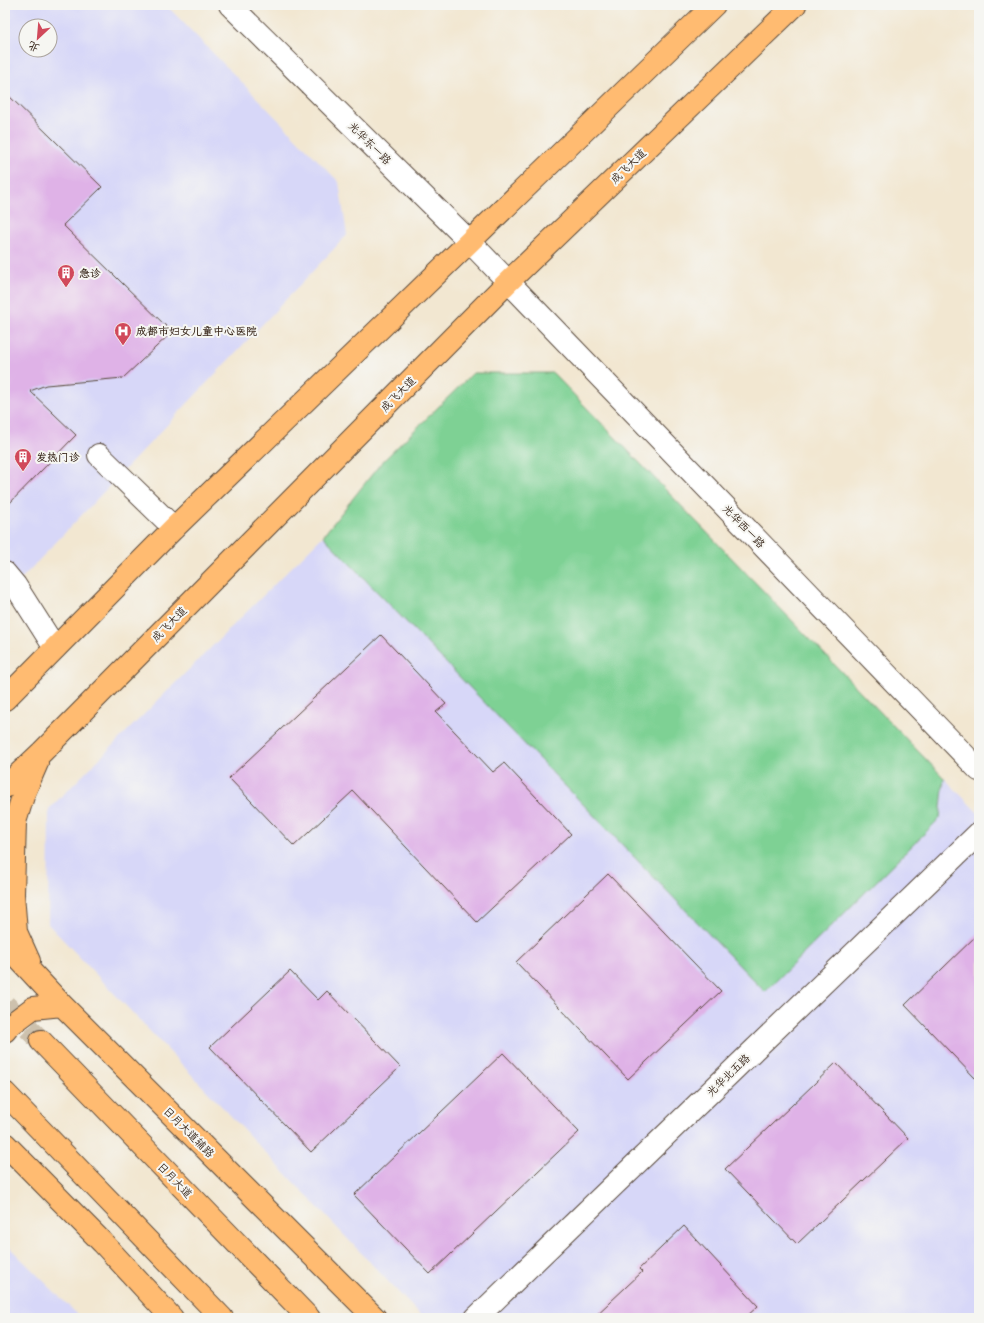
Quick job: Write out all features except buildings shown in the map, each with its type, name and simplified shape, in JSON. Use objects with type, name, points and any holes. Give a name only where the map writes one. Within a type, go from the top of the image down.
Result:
[{"type":"main road","points":[[5,699],[174,528],[714,5]]},
{"type":"main road","name":"成飞大道","points":[[5,788],[508,282],[794,5]]},
{"type":"main road","points":[[35,975],[16,932],[13,894],[15,822],[24,793],[42,752]]},
{"type":"main road","name":"日月大道辅路","points":[[5,944],[62,1004],[375,1318]]},
{"type":"main road","points":[[5,1031],[9,1026],[33,1008],[62,1004]]},
{"type":"main road","name":"日月大道","points":[[41,1041],[309,1318]]},
{"type":"main road","points":[[5,1094],[222,1318]]},
{"type":"main road","points":[[5,1144],[103,1243],[172,1318]]},
{"type":"street","name":"光华东一路","points":[[230,5],[470,242],[508,282]]},
{"type":"street","name":"光华西一路","points":[[508,282],[979,770]]},
{"type":"street","points":[[99,455],[174,528]]},
{"type":"street","points":[[5,573],[16,585],[55,648]]},
{"type":"street","name":"光华北五路","points":[[476,1318],[979,833]]},
{"type":"shaded area","name":"成都市妇女儿童中心医院","points":[[5,5],[166,5],[339,182],[347,235],[5,596]]},
{"type":"shaded area","points":[[473,373],[553,373],[979,814],[979,1318],[423,1318],[48,924],[49,809],[323,536],[381,463]]},
{"type":"shaded area","points":[[5,1243],[81,1318],[5,1318]]},
{"type":"green space","points":[[473,373],[553,373],[944,778],[940,818],[765,992],[323,536],[381,463]]},
{"type":"tunnel","points":[[5,1005],[41,1041]]},
{"type":"place","name":"急诊","points":[[66,288]]},
{"type":"place","name":"成都市妇女儿童中心医院","points":[[123,346]]},
{"type":"place","name":"发热门诊","points":[[23,472]]}]
